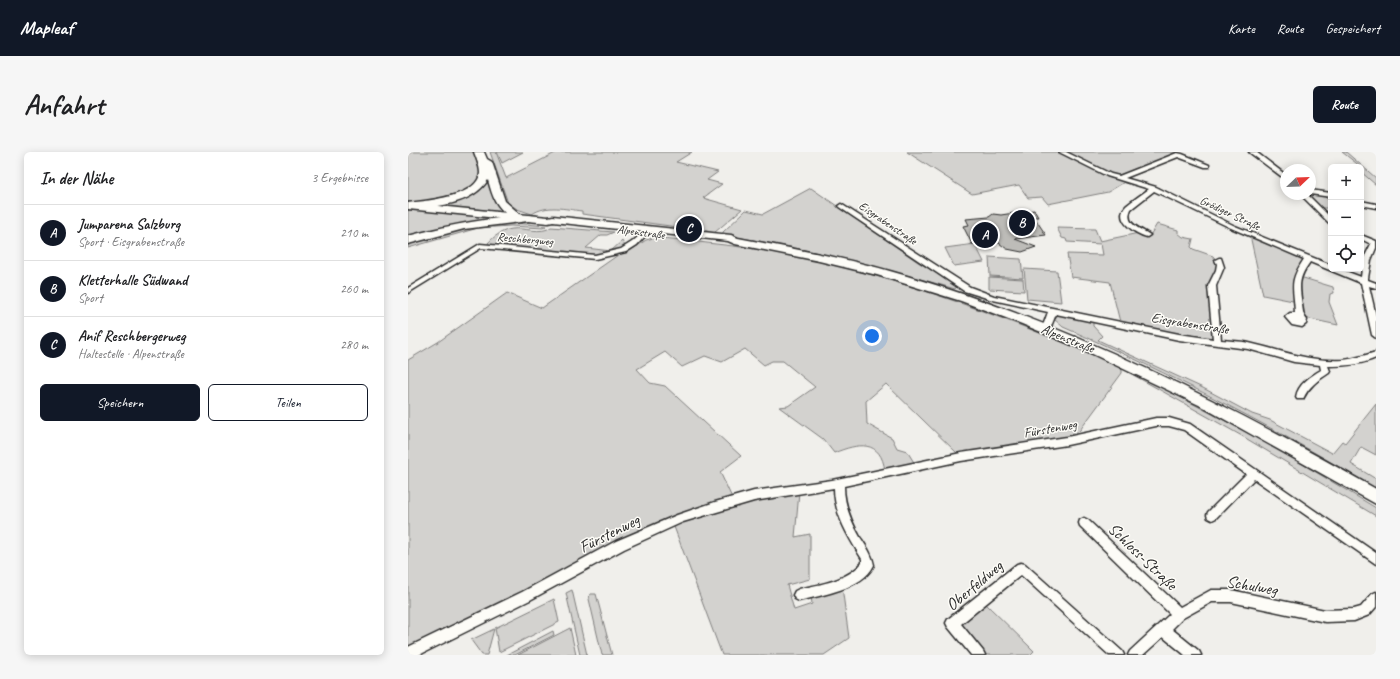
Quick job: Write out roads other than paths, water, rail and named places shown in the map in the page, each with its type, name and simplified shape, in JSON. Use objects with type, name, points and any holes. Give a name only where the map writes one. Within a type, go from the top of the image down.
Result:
[{"type":"highway","points":[[408,206],[445,202],[462,196],[475,189],[483,181],[485,174],[479,152]]},
{"type":"highway","points":[[484,152],[500,202],[516,217]]},
{"type":"highway","points":[[408,240],[463,226],[517,221],[532,218]]},
{"type":"main road","name":"Alpenstraße","points":[[408,206],[680,232],[731,238],[735,241]]},
{"type":"main road","name":"Alpenstraße","points":[[548,220],[550,222],[730,242],[735,241],[792,251],[902,278],[996,309],[1126,362],[1176,386],[1280,441],[1376,497]]},
{"type":"street","name":"Grödiger Straße","points":[[1062,152],[1097,170],[1154,188],[1233,227],[1328,267]]},
{"type":"street","points":[[1252,152],[1280,173]]},
{"type":"street","points":[[1120,178],[1177,155],[1207,166]]},
{"type":"street","points":[[1147,235],[1130,225],[1126,218],[1126,212],[1128,208],[1154,188]]},
{"type":"street","points":[[1316,193],[1328,194]]},
{"type":"street","points":[[1309,200],[1328,219]]},
{"type":"street","points":[[1364,204],[1376,206]]},
{"type":"street","name":"Eisgrabenstraße","points":[[841,206],[967,289],[1009,303],[1053,310],[1179,337],[1248,346],[1294,359],[1323,363],[1343,363],[1374,358]]},
{"type":"street","name":"Reschbergweg","points":[[408,291],[480,246],[595,257],[610,255],[634,246],[646,232]]},
{"type":"street","points":[[1364,238],[1376,243],[1367,260],[1364,282],[1376,335]]},
{"type":"street","points":[[1299,317],[1296,286],[1297,278],[1309,258]]},
{"type":"street","points":[[1217,341],[1212,286],[1213,281],[1221,270],[1222,264],[1219,260]]},
{"type":"street","points":[[1341,272],[1376,286]]},
{"type":"street","points":[[1044,328],[1048,324],[1053,310]]},
{"type":"street","points":[[1300,397],[1301,392],[1312,380],[1326,372],[1323,363]]},
{"type":"street","name":"Fürstenweg","points":[[408,654],[526,596],[620,545],[681,518],[715,507],[754,496],[838,483],[961,457],[1067,441],[1148,423],[1169,422],[1187,427],[1376,559]]},
{"type":"street","points":[[1212,515],[1253,473]]},
{"type":"street","points":[[799,595],[841,583],[863,572],[868,565],[867,558],[844,516],[838,496],[838,483]]},
{"type":"street","name":"Schloss-Straße","points":[[1084,523],[1179,614]]},
{"type":"street","name":"Oberfeldweg","points":[[979,655],[952,623],[1021,568],[1118,655]]},
{"type":"street","name":"Schulweg","points":[[1134,655],[1179,614],[1211,596],[1231,596],[1325,616],[1354,615],[1365,611],[1376,598]]},
{"type":"street","points":[[1163,629],[1195,655]]},
{"type":"place","name":"Kletterhalle Südwand","points":[[1022,223]]},
{"type":"place","name":"Anif Reschbergerweg","points":[[689,229]]},
{"type":"place","name":"Jumparena Salzburg","points":[[985,235]]}]
